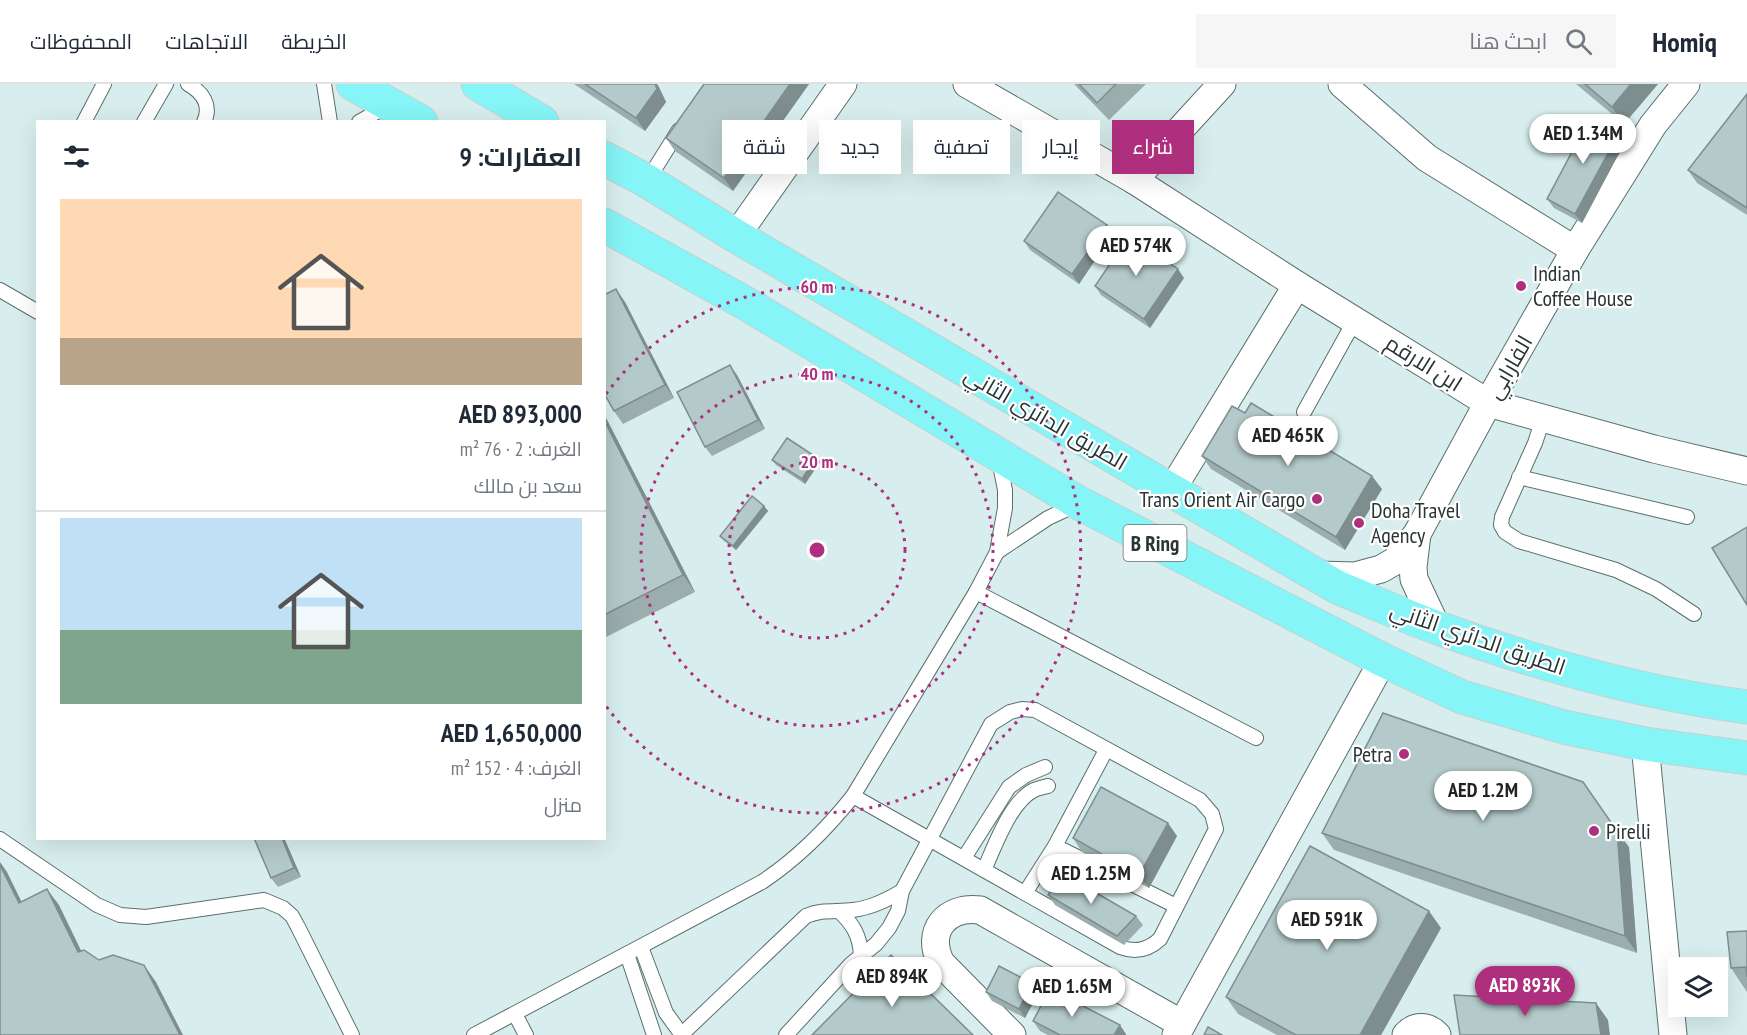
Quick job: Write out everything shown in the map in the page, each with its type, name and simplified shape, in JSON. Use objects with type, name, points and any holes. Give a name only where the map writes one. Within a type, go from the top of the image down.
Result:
[{"type":"main road","points":[[353,84],[417,120]]},
{"type":"main road","points":[[478,84],[539,120]]},
{"type":"main road","name":"الطريق الدائري الثاني","points":[[606,159],[1337,587],[1437,628],[1555,666],[1633,686],[1747,707]]},
{"type":"main road","name":"B Ring","points":[[606,226],[745,303],[1079,503],[1383,660],[1462,697],[1564,727],[1645,744],[1747,758]]},
{"type":"street","points":[[736,236],[843,84]]},
{"type":"street","name":"ابن الارقم","points":[[967,84],[1134,180],[1488,403],[1747,471]]},
{"type":"street","points":[[1134,180],[1222,84]]},
{"type":"street","points":[[1342,84],[1427,158],[1575,250]]},
{"type":"street","name":"الفارابي","points":[[1314,575],[1355,576],[1381,569],[1395,561],[1417,534],[1575,250],[1653,125],[1686,84]]},
{"type":"street","points":[[1171,491],[1298,285]]},
{"type":"street","name":"الفارابي","points":[[1417,534],[1414,579],[1437,628]]},
{"type":"street","points":[[1012,1035],[941,963],[936,953],[935,943],[942,922],[959,910],[980,910],[1179,1029],[1383,660]]},
{"type":"street","points":[[1645,744],[1673,1035]]},
{"type":"street","points":[[1406,1035],[1410,1030],[1418,1027],[1427,1028],[1437,1035]]},
{"type":"lane","points":[[85,120],[104,84]]},
{"type":"lane","points":[[145,120],[166,84]]},
{"type":"lane","points":[[188,84],[203,95],[207,105],[204,120]]},
{"type":"lane","points":[[324,84],[330,120]]},
{"type":"lane","points":[[363,120],[391,105]]},
{"type":"lane","points":[[647,181],[688,116]]},
{"type":"lane","points":[[0,290],[36,310]]},
{"type":"lane","points":[[1304,412],[1355,320]]},
{"type":"lane","points":[[1543,418],[1535,443],[1502,518],[1501,525],[1505,532],[1519,541],[1617,570],[1656,589],[1694,614]]},
{"type":"lane","points":[[474,1035],[500,1029],[515,1014],[762,882],[788,865],[810,845],[853,796],[976,592],[997,552],[1005,508],[1005,490],[998,455]]},
{"type":"lane","points":[[1519,477],[1687,516]]},
{"type":"lane","points":[[997,552],[1048,518],[1079,503]]},
{"type":"lane","points":[[976,592],[1256,738]]},
{"type":"lane","points":[[786,1035],[889,928],[898,911],[902,891],[930,839],[991,724],[1000,716],[1022,709],[1035,710],[1200,800],[1212,814],[1216,829],[1160,939],[1152,946],[1136,951],[1120,947],[964,858],[930,839],[853,796]]},
{"type":"lane","points":[[1025,893],[1055,846],[1106,750]]},
{"type":"lane","points":[[964,858],[1009,787],[1026,775],[1045,767]]},
{"type":"lane","points":[[984,870],[1014,810],[1034,790],[1048,786]]},
{"type":"lane","points":[[0,839],[97,905],[120,915],[146,916],[264,900],[283,908],[292,916],[298,927],[352,1035]]},
{"type":"lane","points":[[1055,846],[1176,906]]},
{"type":"lane","points":[[641,947],[666,1013],[682,1035],[806,916],[817,911],[855,910],[872,906],[902,891]]},
{"type":"lane","points":[[839,911],[853,926],[860,944],[861,955]]},
{"type":"lane","points":[[627,954],[654,1035]]},
{"type":"lane","points":[[515,1014],[526,1035]]},
{"type":"building","points":[[585,84],[655,84],[657,89],[636,118]]},
{"type":"building","points":[[704,84],[790,84],[765,120],[722,120],[722,174],[727,174],[724,178],[666,138]]},
{"type":"building","points":[[1079,84],[1116,84],[1097,103]]},
{"type":"building","points":[[1585,84],[1631,84],[1612,107]]},
{"type":"building","points":[[1747,94],[1747,208],[1688,170]]},
{"type":"building","points":[[1591,116],[1620,131],[1575,214],[1547,199]]},
{"type":"building","points":[[1058,192],[1107,225],[1072,274],[1024,241]]},
{"type":"building","points":[[1129,236],[1178,269],[1144,319],[1095,286]]},
{"type":"building","points":[[616,289],[665,385],[614,411],[606,397],[606,294]]},
{"type":"building","points":[[730,365],[758,420],[705,447],[677,392]]},
{"type":"building","points":[[1251,403],[1372,476],[1336,537],[1202,456],[1232,406],[1245,413]]},
{"type":"building","points":[[606,424],[683,575],[606,614]]},
{"type":"building","points":[[787,438],[816,457],[802,479],[772,460]]},
{"type":"building","points":[[752,496],[764,506],[733,546],[720,536]]},
{"type":"building","points":[[1747,527],[1747,605],[1712,548]]},
{"type":"building","points":[[1383,713],[1583,782],[1617,831],[1625,936],[1322,833]]},
{"type":"building","points":[[1101,787],[1168,823],[1139,875],[1073,838]]},
{"type":"building","points":[[255,840],[283,840],[294,868],[271,878]]},
{"type":"building","points":[[1310,846],[1429,911],[1360,1035],[1296,1035],[1226,997]]},
{"type":"building","points":[[0,865],[19,903],[47,889],[78,952],[84,950],[99,960],[113,955],[144,965],[180,1035],[0,1035]]},
{"type":"building","points":[[1062,873],[1136,916],[1117,936],[1048,895]]},
{"type":"building","points":[[1747,931],[1747,977],[1746,967],[1731,968],[1727,932]]},
{"type":"building","points":[[891,955],[973,1035],[812,1035]]},
{"type":"building","points":[[999,966],[1032,983],[1019,1009],[986,992]]},
{"type":"building","points":[[1050,989],[1120,1025],[1114,1035],[1060,1035],[1033,1021]]},
{"type":"building","points":[[1454,995],[1596,1003],[1601,1035],[1460,1035]]},
{"type":"building","points":[[1208,1027],[1222,1035],[1204,1035]]},
{"type":"place","name":"Indian Coffee House","points":[[1521,286]]},
{"type":"place","name":"Trans Orient Air Cargo","points":[[1317,499]]},
{"type":"place","name":"Doha Travel Agency","points":[[1359,523]]},
{"type":"place","name":"Petra","points":[[1404,754]]},
{"type":"place","name":"Pirelli","points":[[1594,831]]}]
